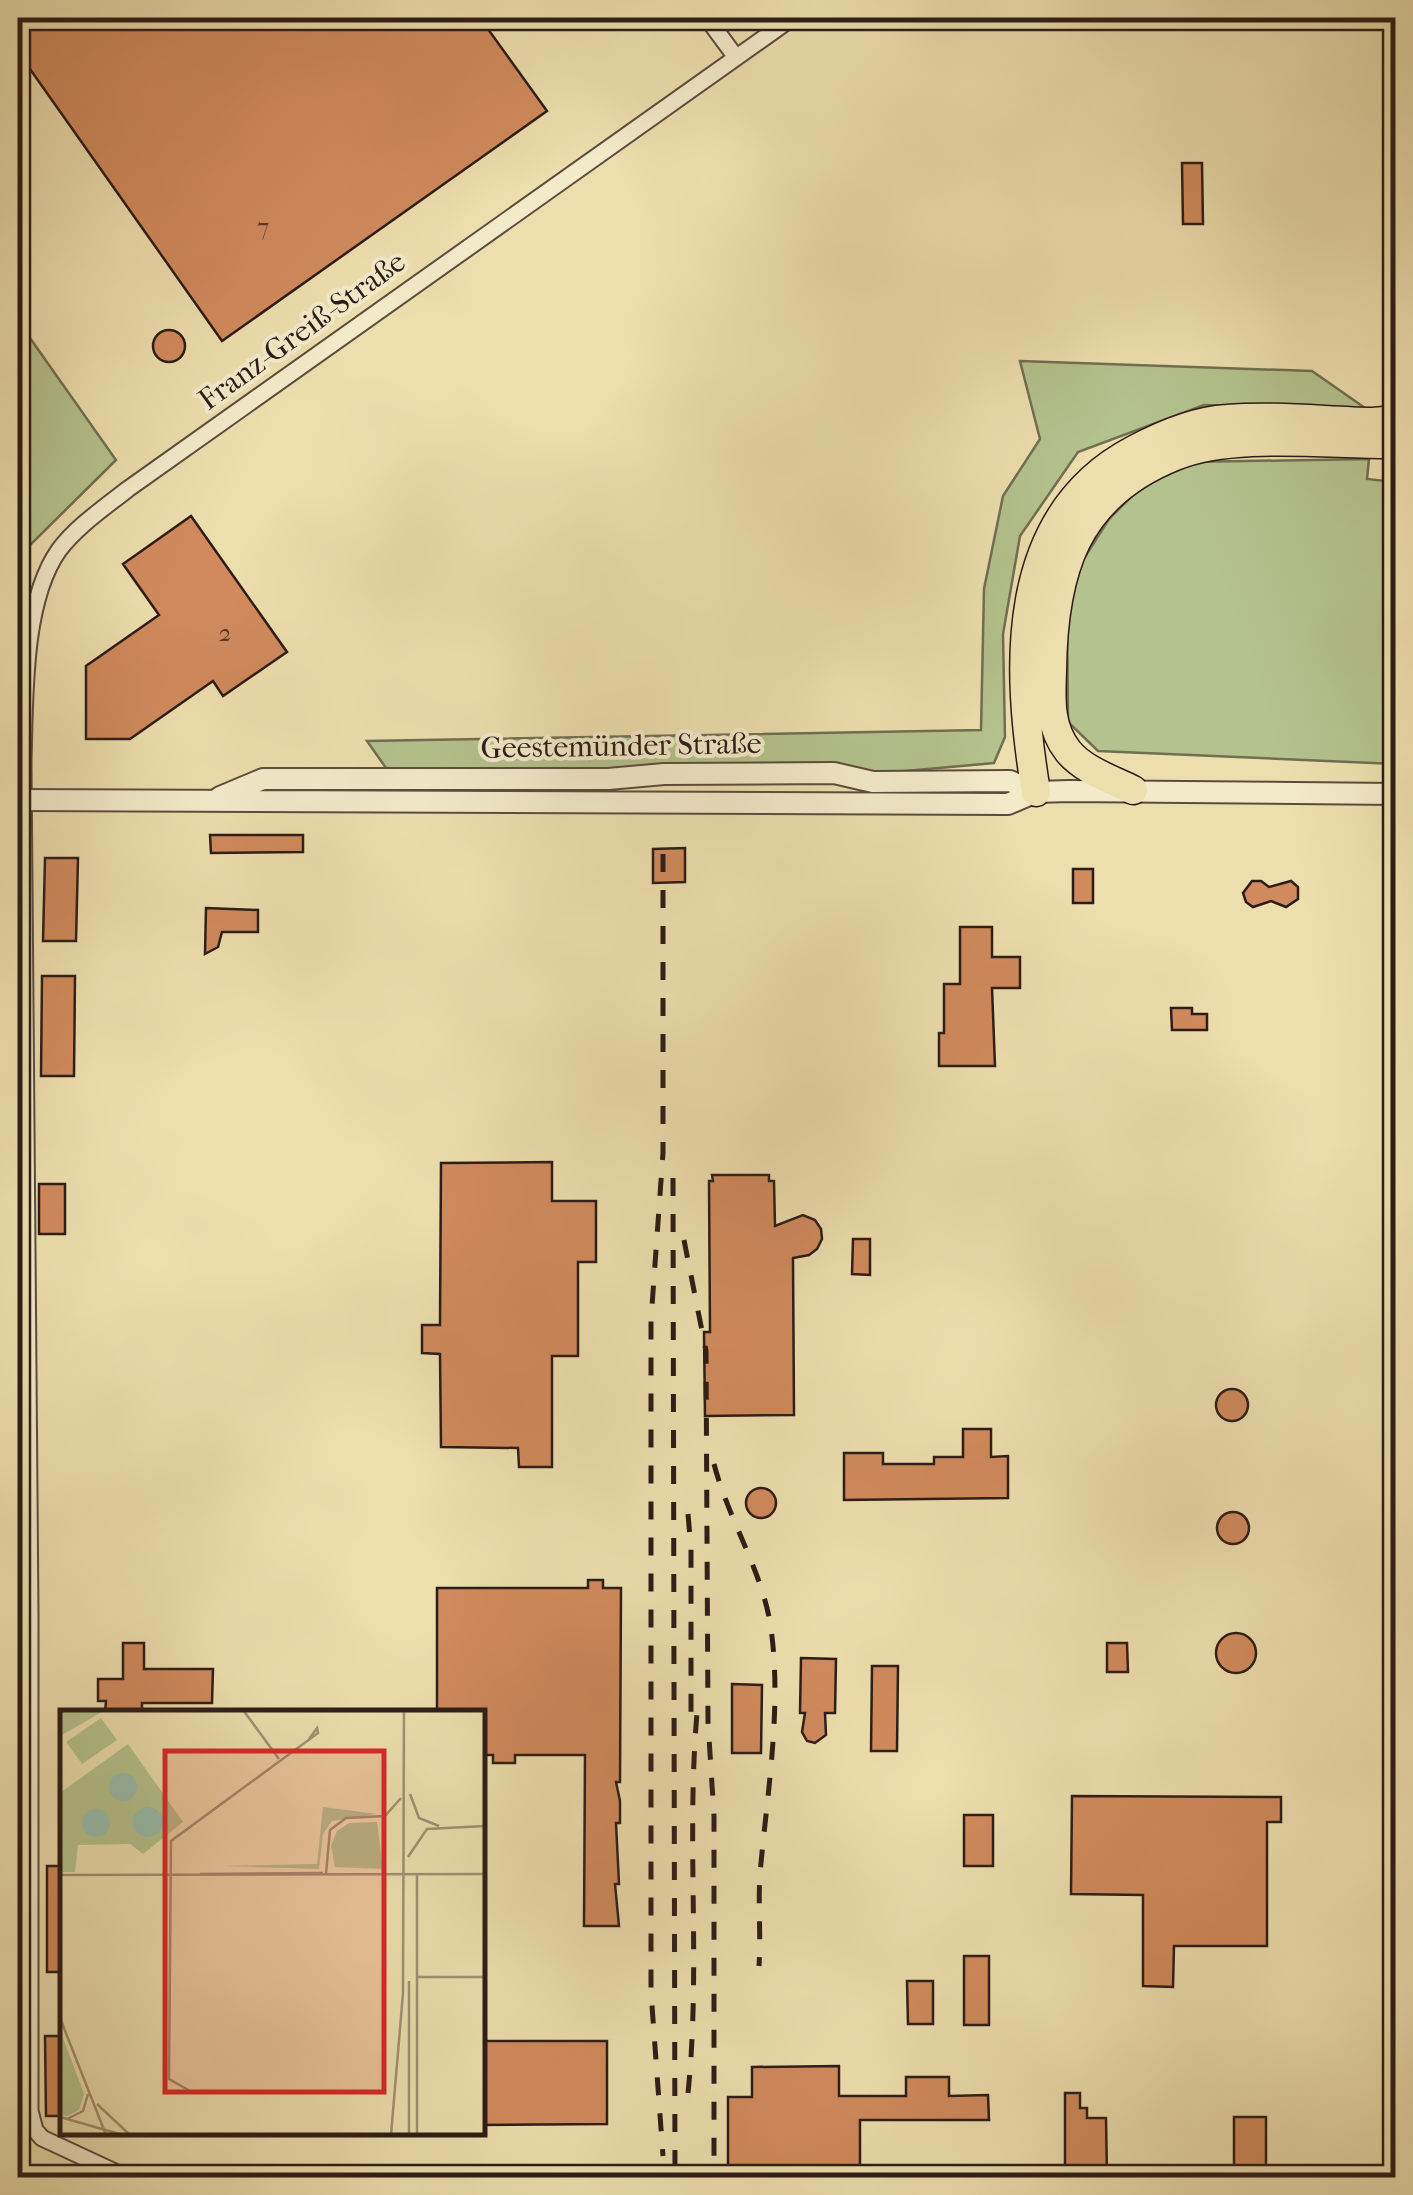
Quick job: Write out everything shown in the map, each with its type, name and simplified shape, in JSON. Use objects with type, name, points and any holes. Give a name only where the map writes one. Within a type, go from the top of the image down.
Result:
[{"type":"highway","points":[[1036,792],[1025,724],[1028,611],[1038,560],[1062,511],[1110,462],[1166,433],[1226,419],[1384,433]]},
{"type":"highway","points":[[1036,792],[1051,716],[1052,622],[1062,568],[1085,524],[1126,482],[1176,455],[1226,443],[1384,433]]},
{"type":"highway","points":[[1051,716],[1068,752],[1095,772],[1134,790]]},
{"type":"street","points":[[707,18],[735,56]]},
{"type":"street","name":"Franz-Greiß-Straße","points":[[21,800],[34,620],[43,580],[58,551],[81,526],[792,18]]},
{"type":"street","name":"Geestemünder Straße","points":[[209,802],[263,779],[608,779],[683,774],[834,773],[873,782],[1010,781],[1036,792]]},
{"type":"street","name":"Geestemünder Straße","points":[[21,800],[1008,804],[1036,792],[1396,794]]},
{"type":"street","points":[[21,800],[30,1614],[30,2111],[35,2130],[42,2138],[128,2178]]},
{"type":"green space","points":[[18,321],[116,460],[18,557]]},
{"type":"green space","points":[[1020,361],[1312,371],[1368,410],[1204,405],[1078,452],[1020,536],[1003,634],[1005,737],[994,763],[883,773],[826,765],[575,772],[386,768],[367,741],[981,730],[984,589],[1003,496],[1040,439]]},
{"type":"green space","points":[[1369,459],[1367,479],[1395,482],[1395,764],[1098,751],[1068,722],[1067,612],[1081,563],[1109,519],[1141,487],[1188,462]]},
{"type":"building","points":[[18,18],[480,18],[547,111],[222,341],[18,52]]},
{"type":"building","points":[[1182,163],[1202,163],[1203,224],[1183,224]]},
{"type":"building","points":[[169,330],[181,334],[185,346],[181,358],[169,362],[157,358],[153,346],[157,334]]},
{"type":"building","points":[[191,516],[287,652],[223,696],[213,681],[130,739],[86,739],[86,666],[159,615],[123,564]]},
{"type":"building","points":[[210,835],[303,835],[303,852],[211,853]]},
{"type":"building","points":[[685,848],[685,882],[653,883],[653,849]]},
{"type":"building","points":[[45,858],[78,858],[76,941],[43,941]]},
{"type":"building","points":[[1073,869],[1093,869],[1093,903],[1073,903]]},
{"type":"building","points":[[1252,881],[1269,887],[1291,881],[1298,887],[1298,899],[1286,907],[1271,901],[1253,907],[1243,893]]},
{"type":"building","points":[[206,908],[258,910],[258,932],[222,932],[218,947],[205,954]]},
{"type":"building","points":[[960,927],[992,927],[992,957],[1020,957],[1020,988],[992,988],[995,1066],[939,1066],[944,984],[960,984]]},
{"type":"building","points":[[42,976],[75,976],[74,1076],[41,1076]]},
{"type":"building","points":[[1171,1008],[1192,1008],[1192,1014],[1207,1014],[1207,1030],[1172,1030]]},
{"type":"building","points":[[552,1162],[552,1201],[596,1201],[596,1262],[578,1262],[578,1356],[552,1356],[552,1467],[519,1467],[518,1448],[441,1447],[440,1354],[422,1353],[422,1325],[440,1325],[441,1163]]},
{"type":"building","points":[[712,1175],[769,1175],[769,1181],[774,1181],[775,1226],[803,1215],[815,1220],[821,1229],[817,1249],[793,1258],[794,1415],[705,1416],[704,1332],[710,1332]]},
{"type":"building","points":[[39,1184],[65,1184],[65,1234],[39,1234]]},
{"type":"building","points":[[853,1239],[870,1239],[870,1275],[852,1274]]},
{"type":"building","points":[[1232,1389],[1243,1394],[1248,1405],[1243,1416],[1232,1421],[1221,1416],[1216,1405],[1221,1394]]},
{"type":"building","points":[[963,1429],[991,1429],[991,1457],[1008,1456],[1008,1498],[844,1500],[844,1453],[883,1453],[883,1464],[934,1464],[934,1457],[963,1457]]},
{"type":"building","points":[[761,1488],[772,1492],[776,1503],[772,1514],[761,1518],[750,1514],[746,1503],[750,1492]]},
{"type":"building","points":[[1233,1512],[1245,1516],[1249,1528],[1245,1540],[1233,1544],[1221,1540],[1217,1528],[1221,1516]]},
{"type":"building","points":[[588,1580],[603,1580],[603,1588],[621,1588],[620,1782],[616,1782],[620,1801],[620,1823],[616,1823],[619,1884],[615,1884],[619,1926],[584,1926],[585,1755],[515,1755],[515,1763],[493,1763],[493,1755],[485,1755],[485,1710],[437,1710],[437,1588],[588,1588]]},
{"type":"building","points":[[1236,1633],[1250,1639],[1256,1653],[1250,1667],[1236,1673],[1222,1667],[1216,1653],[1222,1639]]},
{"type":"building","points":[[123,1643],[144,1643],[144,1669],[213,1669],[212,1703],[142,1703],[142,1710],[105,1710],[106,1701],[98,1701],[98,1679],[123,1679]]},
{"type":"building","points":[[1107,1643],[1127,1643],[1128,1672],[1107,1672]]},
{"type":"building","points":[[801,1658],[836,1659],[835,1713],[825,1713],[826,1735],[815,1743],[807,1741],[802,1732],[805,1713],[800,1713]]},
{"type":"building","points":[[872,1666],[898,1666],[897,1751],[871,1751]]},
{"type":"building","points":[[732,1684],[762,1685],[761,1753],[732,1753]]},
{"type":"building","points":[[1072,1796],[1281,1797],[1281,1822],[1267,1822],[1267,1946],[1174,1946],[1173,1987],[1143,1986],[1143,1895],[1071,1894]]},
{"type":"building","points":[[964,1815],[993,1815],[993,1866],[964,1866]]},
{"type":"building","points":[[47,1866],[60,1866],[60,1972],[47,1972]]},
{"type":"building","points":[[964,1956],[989,1956],[989,2025],[964,2025]]},
{"type":"building","points":[[907,1981],[933,1981],[933,2024],[908,2024]]},
{"type":"building","points":[[45,2036],[60,2036],[60,2116],[46,2116]]},
{"type":"building","points":[[485,2041],[607,2041],[607,2124],[485,2125]]},
{"type":"building","points":[[839,2066],[839,2096],[906,2096],[906,2077],[949,2077],[949,2096],[988,2095],[989,2120],[860,2120],[860,2168],[728,2169],[728,2097],[752,2097],[752,2067]]},
{"type":"building","points":[[1065,2093],[1080,2093],[1080,2108],[1087,2108],[1087,2118],[1106,2118],[1107,2178],[1065,2178]]},
{"type":"building","points":[[1234,2117],[1266,2117],[1266,2178],[1234,2178]]},
{"type":"railway","points":[[663,854],[663,1153],[651,1320],[651,1992],[663,2156]]},
{"type":"railway","points":[[673,1178],[675,2178]]},
{"type":"railway","points":[[684,1240],[706,1351],[708,1722],[714,1816],[714,2178]]},
{"type":"railway","points":[[714,1464],[765,1602],[774,1653],[770,1780],[760,1874],[759,1966]]},
{"type":"railway","points":[[688,1514],[691,1729]]},
{"type":"railway","points":[[688,2093],[697,1713]]}]
